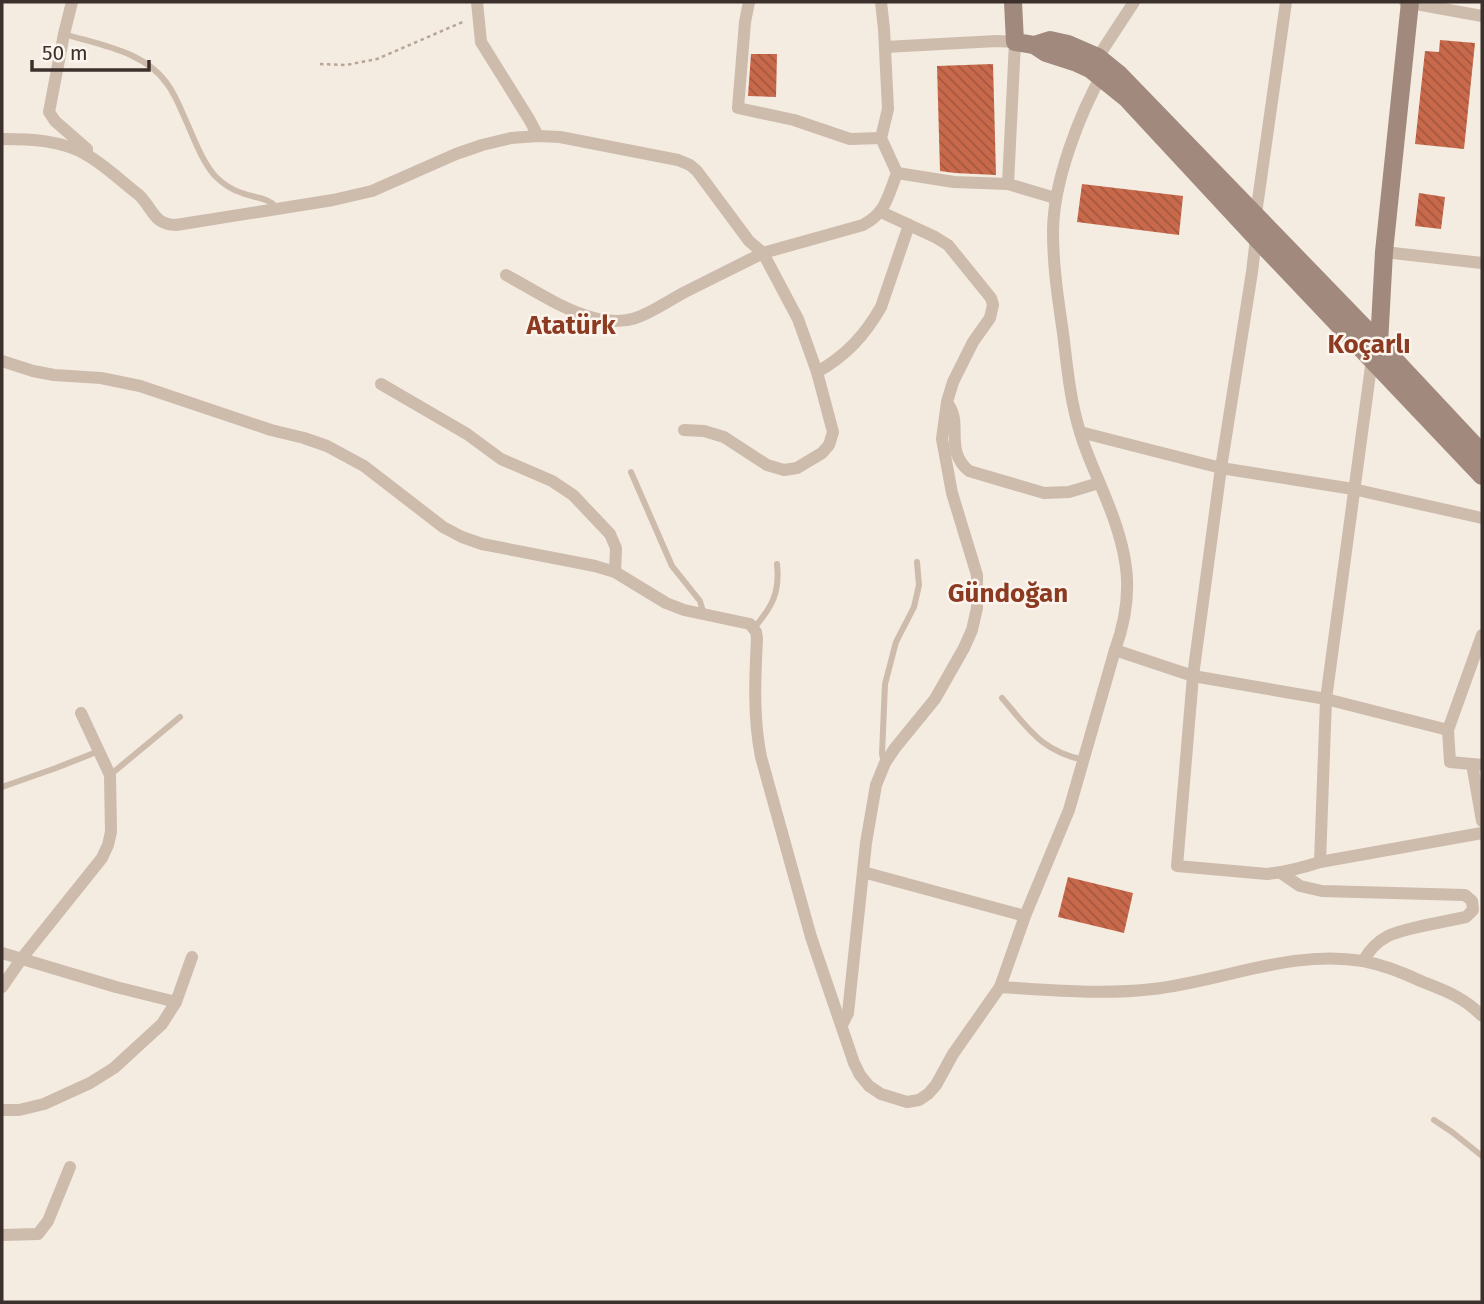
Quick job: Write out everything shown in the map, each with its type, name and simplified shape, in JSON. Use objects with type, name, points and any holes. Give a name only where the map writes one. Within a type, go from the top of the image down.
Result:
[{"type":"main road","points":[[1013,2],[1015,42],[1034,45],[1050,40],[1068,44],[1135,89],[1256,214],[1482,476]]},
{"type":"main road","points":[[1376,351],[1410,2]]},
{"type":"main road","points":[[1102,66],[1126,98],[1256,238],[1361,335]]},
{"type":"main road","points":[[1361,335],[1384,252]]},
{"type":"main road","points":[[1376,351],[1482,453]]},
{"type":"street","points":[[72,2],[49,112],[55,121],[87,149],[87,154]]},
{"type":"street","points":[[478,2],[481,42],[538,136]]},
{"type":"street","points":[[749,2],[744,22],[738,108],[794,120],[850,139],[881,138]]},
{"type":"street","points":[[506,275],[562,306],[592,318],[625,320],[650,313],[679,295],[763,253],[874,220],[881,212],[897,173],[881,138],[888,108],[881,2]]},
{"type":"street","points":[[2,361],[54,375],[130,383],[327,446],[365,466],[443,527],[462,537],[482,544],[595,565],[615,572],[666,603],[704,615],[745,622],[754,628],[757,638],[754,708],[761,757],[811,937],[854,1063],[869,1086],[881,1094],[907,1102],[919,1100],[936,1085],[953,1054],[1000,987],[1025,916],[1069,810],[1123,629],[1127,605],[1126,557],[1109,504],[1080,432],[1069,381],[1052,231],[1055,198],[1076,131],[1102,66],[1134,2]]},
{"type":"street","points":[[1286,2],[1256,214],[1256,238],[1193,676],[1177,866],[1281,873],[1320,862],[1482,833]]},
{"type":"street","points":[[1405,2],[1482,16]]},
{"type":"street","points":[[885,47],[1015,42],[1008,184]]},
{"type":"street","points":[[2,139],[44,141],[87,154],[139,195],[157,220],[176,225],[333,200],[372,191],[482,145],[512,138],[560,137],[678,160],[690,165],[697,170],[749,241],[763,253],[798,319],[817,372],[833,432],[829,445],[822,453],[797,468],[784,470],[767,465],[724,438],[704,431],[684,430]]},
{"type":"street","points":[[897,173],[954,182],[1008,184],[1055,198]]},
{"type":"street","points":[[842,1025],[848,1013],[863,872],[876,785],[886,763],[940,689],[964,648],[977,608],[977,575],[951,493],[942,439],[947,402],[953,382],[973,342],[990,318],[993,305],[991,298],[948,245],[881,212]]},
{"type":"street","points":[[817,372],[845,354],[874,319],[881,307],[909,225]]},
{"type":"street","points":[[1384,252],[1482,263]]},
{"type":"street","points":[[1320,862],[1325,699],[1353,489],[1376,351]]},
{"type":"street","points":[[381,384],[467,434],[501,459],[552,481],[573,495],[610,534],[616,548],[615,572]]},
{"type":"street","points":[[947,402],[953,411],[955,451],[969,471],[1044,493],[1069,492],[1099,483]]},
{"type":"street","points":[[1080,432],[1221,468],[1353,489],[1482,518]]},
{"type":"street","points":[[1482,635],[1447,730],[1450,762],[1477,765],[1482,821]]},
{"type":"street","points":[[1115,650],[1193,676],[1325,699],[1447,730]]},
{"type":"street","points":[[2,987],[102,858],[108,845],[111,832],[110,775],[82,713]]},
{"type":"street","points":[[863,872],[1025,916]]},
{"type":"street","points":[[1281,873],[1300,886],[1322,891],[1465,895],[1472,901],[1473,910],[1466,917],[1391,934],[1376,943],[1363,961]]},
{"type":"street","points":[[2,953],[176,1002]]},
{"type":"street","points":[[2,1110],[19,1110],[44,1104],[90,1083],[124,1060],[162,1024],[176,1002],[192,957]]},
{"type":"street","points":[[1000,987],[1060,992],[1124,992],[1190,983],[1294,961],[1329,958],[1363,961],[1388,967],[1464,999],[1480,1011]]},
{"type":"street","points":[[2,1235],[37,1234],[48,1222],[70,1167]]},
{"type":"lane","points":[[64,33],[131,54],[150,65],[173,93],[214,175],[231,188],[268,201],[278,209]]},
{"type":"lane","points":[[631,472],[672,566],[700,601],[704,615]]},
{"type":"lane","points":[[886,763],[882,754],[885,684],[896,642],[914,607],[919,585],[918,562]]},
{"type":"lane","points":[[754,628],[768,612],[773,601],[778,581],[777,564]]},
{"type":"lane","points":[[1002,698],[1038,740],[1065,755],[1084,760]]},
{"type":"lane","points":[[110,775],[180,717]]},
{"type":"lane","points":[[2,787],[99,751]]},
{"type":"lane","points":[[1434,1120],[1482,1156]]},
{"type":"path","points":[[320,64],[346,65],[377,59],[478,15]]},
{"type":"building","points":[[1440,40],[1475,43],[1464,149],[1415,144],[1425,51],[1439,52]]},
{"type":"building","points":[[751,54],[777,54],[776,97],[748,96]]},
{"type":"building","points":[[993,64],[996,175],[940,171],[937,66]]},
{"type":"building","points":[[1082,184],[1183,196],[1179,235],[1077,222]]},
{"type":"building","points":[[1419,193],[1445,197],[1441,229],[1415,226]]},
{"type":"building","points":[[1068,877],[1133,893],[1124,933],[1058,917]]},
{"type":"district","name":"Atatürk","points":[[571,325]]},
{"type":"district","name":"Koçarlı","points":[[1369,344]]},
{"type":"district","name":"Gündoğan","points":[[1008,593]]}]
